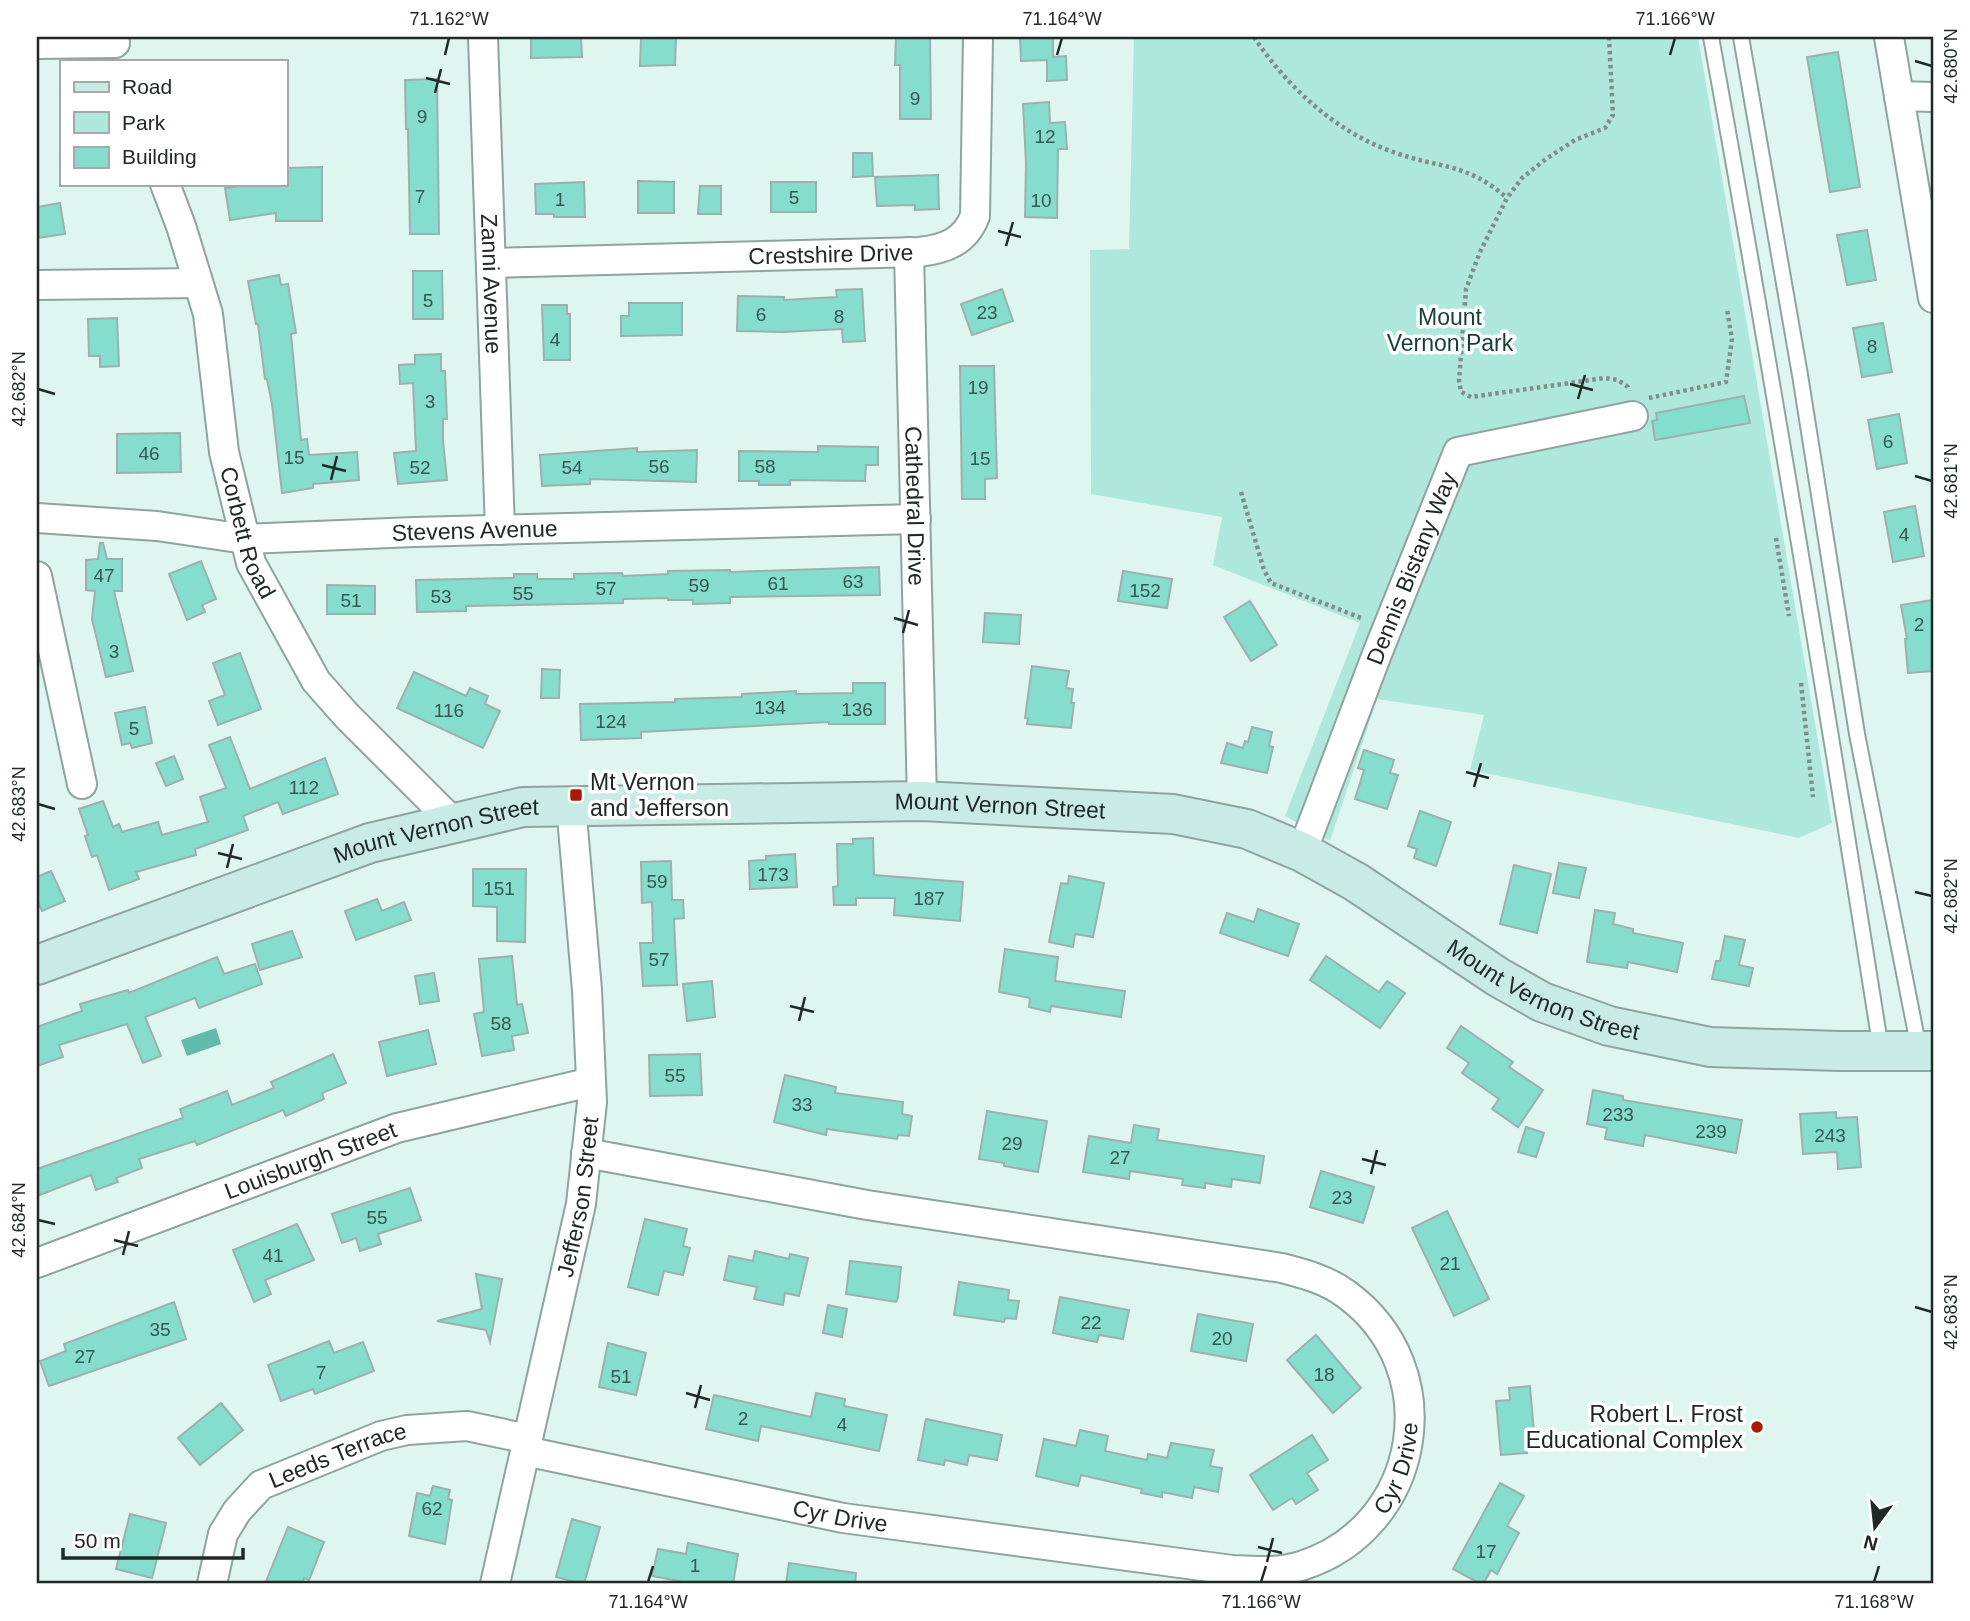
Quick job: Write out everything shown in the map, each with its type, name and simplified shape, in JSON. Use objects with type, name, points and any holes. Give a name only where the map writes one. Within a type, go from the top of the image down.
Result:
[{"type":"main road","name":"Mount Vernon Street","points":[[37,965],[370,843],[523,807],[922,801],[1173,814],[1247,829],[1302,852],[1356,882],[1497,977],[1542,1002],[1609,1026],[1710,1047],[1926,1051]]},
{"type":"street","name":"Zanni Avenue","points":[[483,37],[500,530]]},
{"type":"street","name":"Crestshire Drive","points":[[491,263],[909,252],[936,250],[960,240],[970,229],[975,216],[978,37]]},
{"type":"street","points":[[1889,37],[1933,299]]},
{"type":"street","points":[[37,44],[116,47]]},
{"type":"street","points":[[1899,96],[1933,97]]},
{"type":"street","name":"Corbett Road","points":[[165,186],[181,226],[208,314],[224,453],[251,563],[316,681],[347,716],[453,822]]},
{"type":"street","name":"Cathedral Drive","points":[[909,252],[922,801]]},
{"type":"street","points":[[37,285],[198,283]]},
{"type":"street","name":"Dennis Bistany Way","points":[[1302,852],[1458,452],[1632,409]]},
{"type":"street","name":"Stevens Avenue","points":[[37,518],[157,526],[245,539],[915,519]]},
{"type":"street","points":[[37,576],[82,784]]},
{"type":"street","name":"Jefferson Street","points":[[495,1584],[581,1204],[592,1102],[587,990],[571,805]]},
{"type":"street","name":"Louisburgh Street","points":[[37,1263],[397,1128],[591,1082]]},
{"type":"street","name":"Cyr Drive","points":[[527,1445],[843,1518],[1267,1572],[1301,1566],[1332,1552],[1360,1532],[1383,1507],[1399,1477],[1409,1444],[1409,1398],[1405,1376],[1391,1344],[1371,1317],[1346,1293],[1315,1277],[1282,1268],[867,1205],[586,1153]]},
{"type":"street","name":"Leeds Terrace","points":[[212,1584],[223,1534],[237,1511],[261,1485],[369,1440],[407,1430],[467,1426],[527,1445]]},
{"type":"lane","points":[[1711,37],[1826,699],[1881,1051]]},
{"type":"lane","points":[[1741,37],[1800,375],[1857,734],[1926,1051]]},
{"type":"path","points":[[1254,37],[1267,57],[1304,97],[1350,132],[1394,152],[1473,173],[1489,182],[1507,198]]},
{"type":"path","points":[[1609,37],[1613,115],[1605,128],[1575,140],[1522,178],[1507,198],[1480,252],[1466,289],[1461,392],[1471,397],[1605,378],[1618,380],[1628,387],[1632,409],[1727,382],[1732,340],[1727,309]]},
{"type":"path","points":[[1241,492],[1270,583],[1388,628]]},
{"type":"path","points":[[1776,538],[1790,620]]},
{"type":"path","points":[[1800,674],[1813,797]]},
{"type":"green space","name":"Mount Vernon Park","points":[[1134,37],[1698,37],[1832,823],[1799,838],[1470,770],[1484,715],[1377,699],[1330,841],[1285,816],[1360,623],[1213,565],[1222,517],[1091,494],[1090,250],[1129,249]]},
{"type":"shaded area","points":[[216,1028],[221,1044],[187,1056],[181,1040]]},
{"type":"building","points":[[531,37],[581,37],[582,57],[531,58]]},
{"type":"building","points":[[641,37],[676,37],[675,65],[640,66]]},
{"type":"building","points":[[896,37],[930,37],[931,119],[900,119],[900,65],[895,65]]},
{"type":"building","points":[[1020,37],[1053,37],[1053,57],[1066,56],[1067,80],[1047,81],[1047,60],[1021,61]]},
{"type":"building","points":[[1838,52],[1860,187],[1830,192],[1807,57]]},
{"type":"building","points":[[437,79],[439,234],[410,234],[405,80]]},
{"type":"building","points":[[1049,102],[1050,123],[1065,122],[1067,149],[1058,149],[1057,218],[1025,217],[1023,104]]},
{"type":"building","points":[[853,153],[872,153],[873,176],[853,177]]},
{"type":"building","points":[[322,167],[322,221],[276,221],[276,213],[230,220],[225,188],[287,186],[287,168]]},
{"type":"building","points":[[938,175],[939,209],[915,210],[915,205],[877,206],[875,177]]},
{"type":"building","points":[[638,181],[674,182],[674,213],[638,213]]},
{"type":"building","points":[[584,182],[585,217],[536,214],[535,184]]},
{"type":"building","points":[[771,182],[816,182],[816,212],[771,212]]},
{"type":"building","points":[[700,186],[721,186],[721,214],[698,214]]},
{"type":"building","points":[[60,203],[65,234],[37,238],[37,207]]},
{"type":"building","points":[[1867,230],[1876,280],[1847,285],[1837,235]]},
{"type":"building","points":[[413,271],[442,271],[443,319],[413,319]]},
{"type":"building","points":[[279,275],[281,285],[288,284],[296,333],[291,334],[301,440],[307,439],[309,455],[357,452],[359,480],[313,484],[313,488],[282,493],[272,404],[248,281]]},
{"type":"building","points":[[862,289],[865,341],[843,342],[842,329],[737,331],[738,296],[784,297],[784,300],[837,297],[836,290]]},
{"type":"building","points":[[1002,289],[1013,321],[972,335],[961,304]]},
{"type":"building","points":[[629,303],[682,303],[682,335],[621,336],[621,316],[629,316]]},
{"type":"building","points":[[542,305],[567,305],[567,314],[570,314],[570,360],[544,360]]},
{"type":"building","points":[[117,318],[119,366],[100,367],[100,356],[89,356],[88,319]]},
{"type":"building","points":[[1883,323],[1892,372],[1862,377],[1853,328]]},
{"type":"building","points":[[441,354],[441,371],[445,371],[447,419],[443,419],[443,441],[447,480],[398,484],[394,453],[416,451],[413,383],[400,384],[399,365],[415,364],[415,355]]},
{"type":"building","points":[[960,366],[994,366],[997,478],[985,479],[985,499],[962,499]]},
{"type":"building","points":[[1744,396],[1750,423],[1655,440],[1652,421],[1657,420],[1656,413]]},
{"type":"building","points":[[1899,414],[1907,463],[1877,469],[1868,420]]},
{"type":"building","points":[[180,433],[181,472],[117,473],[117,434]]},
{"type":"building","points":[[818,446],[878,447],[878,465],[866,465],[865,481],[790,480],[790,485],[759,485],[759,481],[739,481],[739,451],[818,452]]},
{"type":"building","points":[[637,448],[637,452],[697,450],[696,482],[590,479],[590,484],[542,486],[540,455]]},
{"type":"building","points":[[1915,506],[1924,556],[1893,562],[1884,512]]},
{"type":"building","points":[[100,543],[103,543],[107,559],[122,559],[122,591],[114,591],[133,671],[106,677],[92,619],[95,591],[86,590],[86,560],[98,559]]},
{"type":"building","points":[[201,561],[216,599],[202,605],[205,612],[187,620],[169,574]]},
{"type":"building","points":[[879,567],[880,595],[730,597],[730,603],[693,604],[693,600],[668,598],[623,599],[623,603],[466,606],[466,611],[417,612],[416,580],[514,578],[514,574],[537,574],[537,579],[574,579],[574,574],[622,573],[623,576],[668,574],[668,571],[730,572]]},
{"type":"building","points":[[1123,571],[1172,579],[1167,608],[1118,601]]},
{"type":"building","points":[[327,585],[375,586],[375,614],[327,614]]},
{"type":"building","points":[[1933,600],[1933,671],[1908,673],[1907,639],[1901,605]]},
{"type":"building","points":[[1250,601],[1277,645],[1251,661],[1224,617]]},
{"type":"building","points":[[985,613],[1021,615],[1019,644],[983,642]]},
{"type":"building","points":[[240,653],[261,709],[218,725],[209,701],[225,695],[213,663]]},
{"type":"building","points":[[1032,666],[1069,671],[1066,688],[1073,689],[1071,703],[1074,703],[1071,728],[1027,724],[1028,718],[1025,718]]},
{"type":"building","points":[[542,669],[560,670],[559,698],[541,698]]},
{"type":"building","points":[[414,672],[466,696],[470,688],[488,696],[485,704],[500,711],[483,748],[397,708]]},
{"type":"building","points":[[853,683],[885,683],[885,724],[829,722],[641,732],[641,738],[581,740],[580,704],[675,702],[675,699],[742,697],[742,694],[796,691],[796,694],[853,693]]},
{"type":"building","points":[[145,707],[152,743],[132,748],[130,743],[122,745],[115,713]]},
{"type":"building","points":[[1252,727],[1272,732],[1269,746],[1273,747],[1267,773],[1221,763],[1227,743],[1243,748],[1245,741],[1248,742]]},
{"type":"building","points":[[230,737],[250,789],[325,758],[338,794],[283,814],[278,802],[243,816],[248,830],[195,849],[196,855],[136,872],[139,879],[109,890],[97,855],[92,857],[79,809],[103,801],[113,827],[119,824],[122,832],[158,822],[162,835],[208,822],[200,797],[226,788],[209,745]]},
{"type":"building","points":[[1364,750],[1394,760],[1390,773],[1398,775],[1387,809],[1355,799],[1364,770],[1358,768]]},
{"type":"building","points":[[174,756],[183,779],[166,786],[156,763]]},
{"type":"building","points":[[1420,811],[1451,822],[1436,866],[1414,858],[1417,849],[1408,846]]},
{"type":"building","points":[[873,838],[874,875],[963,882],[960,921],[894,915],[895,898],[856,898],[856,905],[834,905],[833,887],[838,886],[837,844],[853,844],[853,839]]},
{"type":"building","points":[[795,854],[797,887],[750,889],[749,861],[766,860],[766,856]]},
{"type":"building","points":[[671,861],[672,900],[683,900],[684,918],[674,919],[677,985],[643,986],[640,943],[653,943],[652,902],[642,903],[641,862]]},
{"type":"building","points":[[1559,863],[1586,868],[1579,898],[1553,893]]},
{"type":"building","points":[[1514,865],[1551,874],[1537,933],[1500,924]]},
{"type":"building","points":[[473,869],[526,869],[525,942],[497,941],[497,907],[473,906]]},
{"type":"building","points":[[51,871],[65,901],[42,911],[37,900],[37,877]]},
{"type":"building","points":[[1069,876],[1104,883],[1093,937],[1075,934],[1073,947],[1049,942],[1061,883],[1068,884]]},
{"type":"building","points":[[377,899],[382,911],[404,902],[411,920],[356,940],[345,911]]},
{"type":"building","points":[[1258,909],[1299,924],[1288,956],[1220,933],[1227,913],[1254,922]]},
{"type":"building","points":[[1595,910],[1615,913],[1613,924],[1633,929],[1633,933],[1683,943],[1677,972],[1628,962],[1627,968],[1587,962]]},
{"type":"building","points":[[292,931],[302,957],[260,970],[252,944]]},
{"type":"building","points":[[1725,936],[1745,940],[1739,965],[1753,968],[1749,986],[1712,979],[1716,961],[1720,961]]},
{"type":"building","points":[[1005,949],[1058,957],[1055,981],[1125,991],[1121,1017],[1051,1006],[1050,1012],[1029,1007],[1030,998],[999,992]]},
{"type":"building","points":[[512,956],[517,1005],[522,1004],[528,1033],[512,1036],[514,1050],[482,1056],[474,1014],[484,1012],[479,959]]},
{"type":"building","points":[[1326,956],[1379,992],[1387,981],[1405,993],[1380,1028],[1310,980]]},
{"type":"building","points":[[217,957],[224,974],[255,964],[262,984],[199,1008],[195,998],[145,1017],[161,1056],[143,1063],[127,1024],[59,1045],[63,1057],[37,1066],[37,1027],[82,1011],[80,1004],[128,990],[129,993]]},
{"type":"building","points":[[434,973],[439,1001],[420,1004],[415,976]]},
{"type":"building","points":[[712,981],[715,1017],[687,1021],[683,984]]},
{"type":"building","points":[[1461,1026],[1513,1062],[1509,1067],[1543,1090],[1518,1127],[1492,1109],[1499,1099],[1462,1073],[1469,1063],[1447,1048]]},
{"type":"building","points":[[428,1030],[436,1064],[387,1076],[379,1042]]},
{"type":"building","points":[[333,1054],[346,1083],[322,1093],[324,1099],[286,1116],[283,1110],[197,1145],[195,1141],[139,1159],[142,1168],[116,1178],[118,1182],[96,1190],[91,1175],[37,1196],[37,1169],[183,1118],[180,1109],[227,1091],[232,1105],[274,1088],[271,1082]]},
{"type":"building","points":[[700,1054],[702,1095],[650,1096],[649,1055]]},
{"type":"building","points":[[785,1075],[836,1087],[835,1093],[903,1102],[902,1114],[912,1116],[909,1136],[898,1135],[897,1139],[827,1129],[826,1135],[774,1122]]},
{"type":"building","points":[[1593,1090],[1623,1096],[1623,1100],[1742,1120],[1736,1153],[1645,1135],[1643,1146],[1605,1139],[1607,1128],[1587,1124]]},
{"type":"building","points":[[987,1111],[1047,1121],[1038,1172],[979,1159]]},
{"type":"building","points":[[1836,1112],[1836,1118],[1857,1117],[1861,1167],[1838,1169],[1837,1152],[1803,1154],[1800,1114]]},
{"type":"building","points":[[1134,1125],[1159,1129],[1157,1140],[1264,1156],[1260,1183],[1232,1179],[1231,1187],[1205,1183],[1205,1188],[1182,1185],[1183,1179],[1130,1171],[1129,1179],[1083,1172],[1089,1136],[1131,1143]]},
{"type":"building","points":[[1526,1127],[1544,1133],[1536,1157],[1518,1152]]},
{"type":"building","points":[[1321,1171],[1374,1187],[1363,1223],[1310,1207]]},
{"type":"building","points":[[410,1188],[421,1220],[378,1234],[381,1244],[360,1251],[356,1238],[342,1243],[332,1214]]},
{"type":"building","points":[[1447,1211],[1489,1299],[1454,1316],[1412,1228]]},
{"type":"building","points":[[645,1219],[687,1229],[683,1246],[690,1248],[683,1275],[664,1271],[658,1295],[628,1287]]},
{"type":"building","points":[[297,1224],[314,1260],[265,1280],[271,1294],[254,1302],[233,1250]]},
{"type":"building","points":[[755,1251],[789,1259],[790,1254],[808,1258],[799,1296],[785,1293],[783,1305],[754,1299],[757,1287],[724,1280],[729,1256],[753,1261]]},
{"type":"building","points":[[850,1261],[901,1267],[896,1302],[846,1294]]},
{"type":"building","points":[[476,1274],[502,1279],[490,1342],[486,1330],[437,1321],[482,1309]]},
{"type":"building","points":[[959,1282],[1009,1290],[1008,1300],[1019,1301],[1016,1319],[1005,1318],[1004,1322],[954,1315]]},
{"type":"building","points":[[1060,1297],[1129,1310],[1123,1339],[1099,1335],[1097,1342],[1053,1333]]},
{"type":"building","points":[[174,1302],[186,1339],[49,1386],[40,1361],[66,1351],[64,1344]]},
{"type":"building","points":[[828,1305],[847,1309],[842,1337],[823,1333]]},
{"type":"building","points":[[1198,1314],[1253,1324],[1246,1361],[1191,1351]]},
{"type":"building","points":[[1316,1335],[1361,1388],[1333,1413],[1287,1360]]},
{"type":"building","points":[[329,1341],[334,1353],[363,1342],[374,1371],[315,1394],[313,1389],[281,1401],[268,1365]]},
{"type":"building","points":[[608,1343],[646,1353],[636,1395],[599,1387]]},
{"type":"building","points":[[1530,1386],[1535,1444],[1526,1445],[1527,1453],[1501,1455],[1496,1401],[1510,1400],[1509,1388]]},
{"type":"building","points":[[816,1393],[845,1399],[844,1406],[887,1415],[879,1451],[761,1426],[758,1441],[706,1429],[714,1395],[811,1417]]},
{"type":"building","points":[[221,1403],[243,1430],[200,1465],[178,1438]]},
{"type":"building","points":[[926,1419],[1002,1435],[997,1460],[969,1455],[967,1465],[945,1460],[944,1465],[918,1460]]},
{"type":"building","points":[[1080,1430],[1108,1436],[1105,1451],[1147,1460],[1148,1454],[1167,1458],[1171,1443],[1214,1450],[1210,1466],[1222,1468],[1218,1492],[1194,1487],[1192,1498],[1162,1492],[1162,1497],[1141,1493],[1142,1489],[1081,1475],[1078,1486],[1036,1476],[1044,1439],[1076,1446]]},
{"type":"building","points":[[1312,1435],[1328,1460],[1307,1473],[1318,1490],[1296,1504],[1292,1498],[1273,1510],[1250,1475]]},
{"type":"building","points":[[1500,1483],[1524,1496],[1507,1526],[1519,1533],[1497,1574],[1491,1570],[1481,1584],[1453,1569]]},
{"type":"building","points":[[433,1486],[450,1490],[448,1499],[452,1500],[445,1544],[409,1536],[417,1493],[430,1496]]},
{"type":"building","points":[[130,1514],[166,1523],[152,1578],[116,1569]]},
{"type":"building","points":[[572,1519],[600,1527],[584,1584],[556,1577]]},
{"type":"building","points":[[288,1527],[324,1542],[309,1580],[304,1578],[302,1584],[265,1584]]},
{"type":"building","points":[[688,1543],[738,1554],[733,1584],[694,1584],[652,1576],[658,1549],[686,1554]]},
{"type":"building","points":[[789,1563],[856,1573],[855,1584],[786,1584]]},
{"type":"place","name":"Mt Vernon and Jefferson","points":[[576,795]]},
{"type":"place","name":"Robert L. Frost Educational Complex","points":[[1757,1427]]}]
